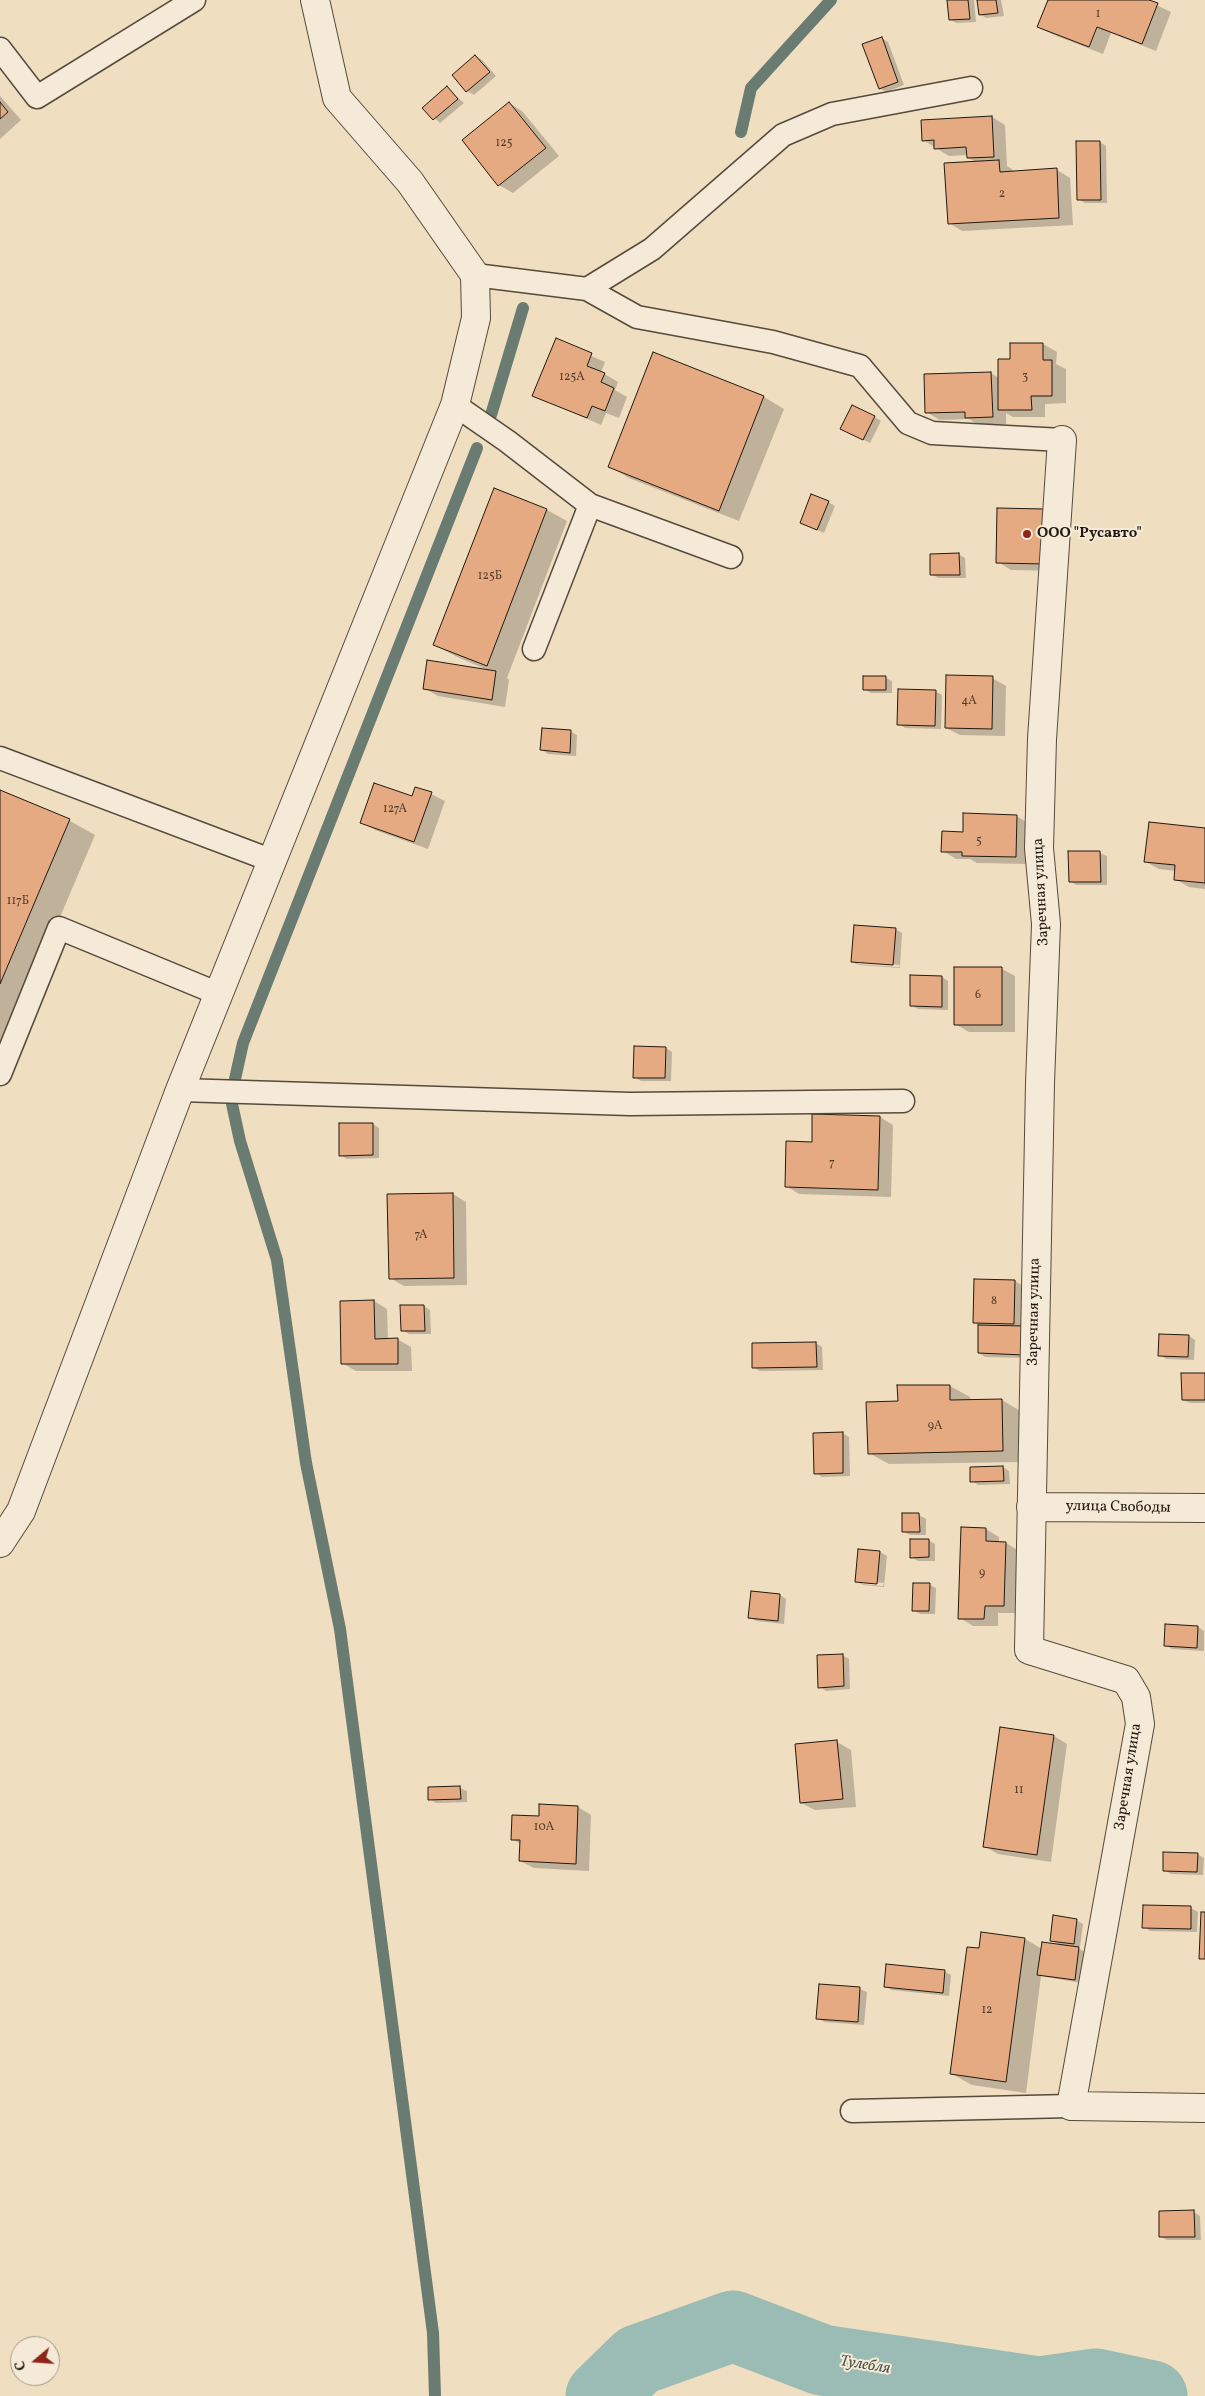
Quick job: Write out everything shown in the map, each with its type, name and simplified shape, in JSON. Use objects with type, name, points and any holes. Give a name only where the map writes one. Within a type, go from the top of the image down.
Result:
[{"type":"street","points":[[0,1543],[21,1510],[180,1090],[455,405],[476,318],[475,275],[410,182],[336,98],[315,0]]},
{"type":"street","name":"Заречная улица","points":[[1062,440],[1042,739],[1038,848],[1046,924],[1040,1083],[1029,1650],[1126,1680],[1136,1698],[1140,1724],[1071,2106]]},
{"type":"street","name":"улица Свободы","points":[[1031,1507],[1205,1508]]},
{"type":"street","points":[[1071,2106],[1205,2108]]},
{"type":"lane","points":[[0,48],[37,97],[194,0]]},
{"type":"lane","points":[[587,289],[652,249],[783,135],[832,114],[971,88]]},
{"type":"lane","points":[[475,275],[587,289],[637,317],[773,342],[860,366],[908,423],[932,433],[1062,440]]},
{"type":"lane","points":[[455,405],[507,441],[590,505],[731,557]]},
{"type":"lane","points":[[534,649],[590,505]]},
{"type":"lane","points":[[0,758],[273,860]]},
{"type":"lane","points":[[0,1074],[60,928],[219,994]]},
{"type":"lane","points":[[180,1090],[630,1104],[903,1101]]},
{"type":"lane","points":[[852,2111],[1071,2106]]},
{"type":"building","points":[[947,0],[968,0],[970,19],[949,20]]},
{"type":"building","points":[[977,0],[996,0],[998,13],[979,15]]},
{"type":"building","points":[[1048,0],[1149,0],[1158,3],[1142,44],[1097,27],[1089,47],[1037,27]]},
{"type":"building","points":[[882,37],[898,82],[879,89],[862,44]]},
{"type":"building","points":[[475,55],[490,72],[466,92],[452,75]]},
{"type":"building","points":[[447,86],[458,99],[433,120],[422,108]]},
{"type":"building","points":[[0,102],[8,112],[0,119]]},
{"type":"building","points":[[509,102],[546,148],[498,186],[462,140]]},
{"type":"building","points":[[992,116],[994,157],[967,158],[966,147],[934,149],[934,140],[922,141],[921,120]]},
{"type":"building","points":[[1076,141],[1100,141],[1101,200],[1077,200]]},
{"type":"building","points":[[999,160],[1000,172],[1057,168],[1059,218],[948,224],[944,163]]},
{"type":"building","points":[[556,338],[592,353],[587,366],[605,373],[601,382],[614,388],[605,411],[592,406],[587,418],[532,396]]},
{"type":"building","points":[[1010,343],[1043,343],[1043,360],[1052,360],[1052,396],[1031,396],[1032,410],[998,410],[998,359],[1010,359]]},
{"type":"building","points":[[653,352],[764,396],[719,511],[608,467]]},
{"type":"building","points":[[991,372],[993,417],[965,418],[965,412],[925,413],[924,374]]},
{"type":"building","points":[[852,405],[875,416],[863,440],[840,429]]},
{"type":"building","points":[[494,488],[547,509],[487,666],[433,645]]},
{"type":"building","points":[[811,494],[829,501],[817,530],[800,523]]},
{"type":"building","points":[[997,508],[1045,509],[1044,564],[996,563]]},
{"type":"building","points":[[959,553],[960,575],[930,575],[930,554]]},
{"type":"building","points":[[427,660],[496,671],[492,700],[423,689]]},
{"type":"building","points":[[946,675],[993,676],[992,729],[945,728]]},
{"type":"building","points":[[863,676],[886,676],[886,690],[863,690]]},
{"type":"building","points":[[898,689],[936,690],[935,726],[897,725]]},
{"type":"building","points":[[542,728],[571,730],[570,753],[540,750]]},
{"type":"building","points":[[374,783],[412,796],[415,787],[432,792],[414,842],[360,823]]},
{"type":"building","points":[[0,790],[70,819],[0,984]]},
{"type":"building","points":[[963,813],[1017,815],[1016,857],[962,856],[962,852],[941,852],[942,831],[963,832]]},
{"type":"building","points":[[1149,822],[1205,828],[1205,883],[1174,880],[1175,865],[1144,862]]},
{"type":"building","points":[[1068,851],[1100,851],[1101,882],[1069,882]]},
{"type":"building","points":[[854,925],[896,928],[893,965],[851,962]]},
{"type":"building","points":[[954,967],[1002,967],[1002,1025],[954,1025]]},
{"type":"building","points":[[910,975],[942,976],[942,1007],[910,1006]]},
{"type":"building","points":[[634,1046],[666,1047],[665,1078],[633,1078]]},
{"type":"building","points":[[812,1114],[880,1116],[878,1190],[785,1187],[786,1141],[812,1142]]},
{"type":"building","points":[[339,1123],[373,1123],[373,1155],[339,1156]]},
{"type":"building","points":[[453,1193],[454,1278],[389,1279],[387,1194]]},
{"type":"building","points":[[974,1279],[1015,1280],[1014,1324],[973,1323]]},
{"type":"building","points":[[374,1300],[375,1339],[398,1338],[398,1364],[341,1364],[340,1301]]},
{"type":"building","points":[[400,1305],[424,1305],[425,1331],[401,1331]]},
{"type":"building","points":[[978,1325],[1025,1326],[1024,1355],[978,1353]]},
{"type":"building","points":[[1159,1334],[1189,1335],[1188,1357],[1158,1356]]},
{"type":"building","points":[[816,1342],[817,1367],[752,1368],[752,1343]]},
{"type":"building","points":[[1181,1373],[1205,1373],[1205,1400],[1182,1400]]},
{"type":"building","points":[[897,1385],[950,1385],[950,1400],[1002,1399],[1003,1451],[868,1454],[866,1402],[898,1401]]},
{"type":"building","points":[[843,1432],[843,1473],[814,1474],[813,1433]]},
{"type":"building","points":[[1003,1466],[1004,1481],[970,1482],[970,1467]]},
{"type":"building","points":[[902,1513],[919,1513],[920,1532],[902,1532]]},
{"type":"building","points":[[961,1527],[986,1528],[986,1541],[1006,1542],[1004,1606],[985,1606],[984,1619],[958,1619]]},
{"type":"building","points":[[910,1539],[929,1539],[929,1557],[910,1558]]},
{"type":"building","points":[[858,1549],[880,1551],[877,1584],[855,1582]]},
{"type":"building","points":[[913,1583],[930,1583],[929,1611],[912,1611]]},
{"type":"building","points":[[751,1591],[780,1594],[778,1621],[748,1618]]},
{"type":"building","points":[[1165,1624],[1198,1626],[1197,1648],[1164,1646]]},
{"type":"building","points":[[843,1654],[844,1686],[818,1688],[817,1655]]},
{"type":"building","points":[[1000,1727],[1054,1735],[1037,1855],[983,1847]]},
{"type":"building","points":[[837,1740],[843,1799],[800,1803],[795,1744]]},
{"type":"building","points":[[460,1786],[461,1799],[428,1800],[428,1787]]},
{"type":"building","points":[[539,1804],[578,1806],[576,1864],[519,1861],[520,1840],[511,1840],[512,1815],[539,1816]]},
{"type":"building","points":[[1163,1852],[1198,1853],[1197,1872],[1163,1871]]},
{"type":"building","points":[[1143,1905],[1191,1906],[1191,1929],[1142,1928]]},
{"type":"building","points":[[1201,1912],[1205,1912],[1205,1959],[1199,1959]]},
{"type":"building","points":[[1053,1915],[1077,1919],[1074,1944],[1050,1941]]},
{"type":"building","points":[[981,1932],[1025,1938],[1006,2082],[950,2074],[967,1947],[979,1948]]},
{"type":"building","points":[[1042,1942],[1079,1947],[1075,1980],[1037,1975]]},
{"type":"building","points":[[886,1964],[945,1970],[943,1993],[884,1987]]},
{"type":"building","points":[[819,1984],[860,1987],[858,2022],[816,2019]]},
{"type":"building","points":[[1194,2210],[1195,2237],[1159,2237],[1159,2211]]},
{"type":"waterway","points":[[741,132],[751,88],[831,0]]},
{"type":"waterway","points":[[491,415],[523,308]]},
{"type":"waterway","points":[[235,1079],[243,1043],[477,448]]},
{"type":"waterway","points":[[232,1104],[240,1141],[277,1260],[306,1463],[340,1629],[433,2333],[435,2396]]},
{"type":"waterway","name":"Тулебля","points":[[601,2396],[638,2360],[733,2326],[822,2360],[1040,2392],[1096,2384],[1152,2396]]},
{"type":"place","name":"ООО \"Русавто\"","points":[[1027,534]]}]
